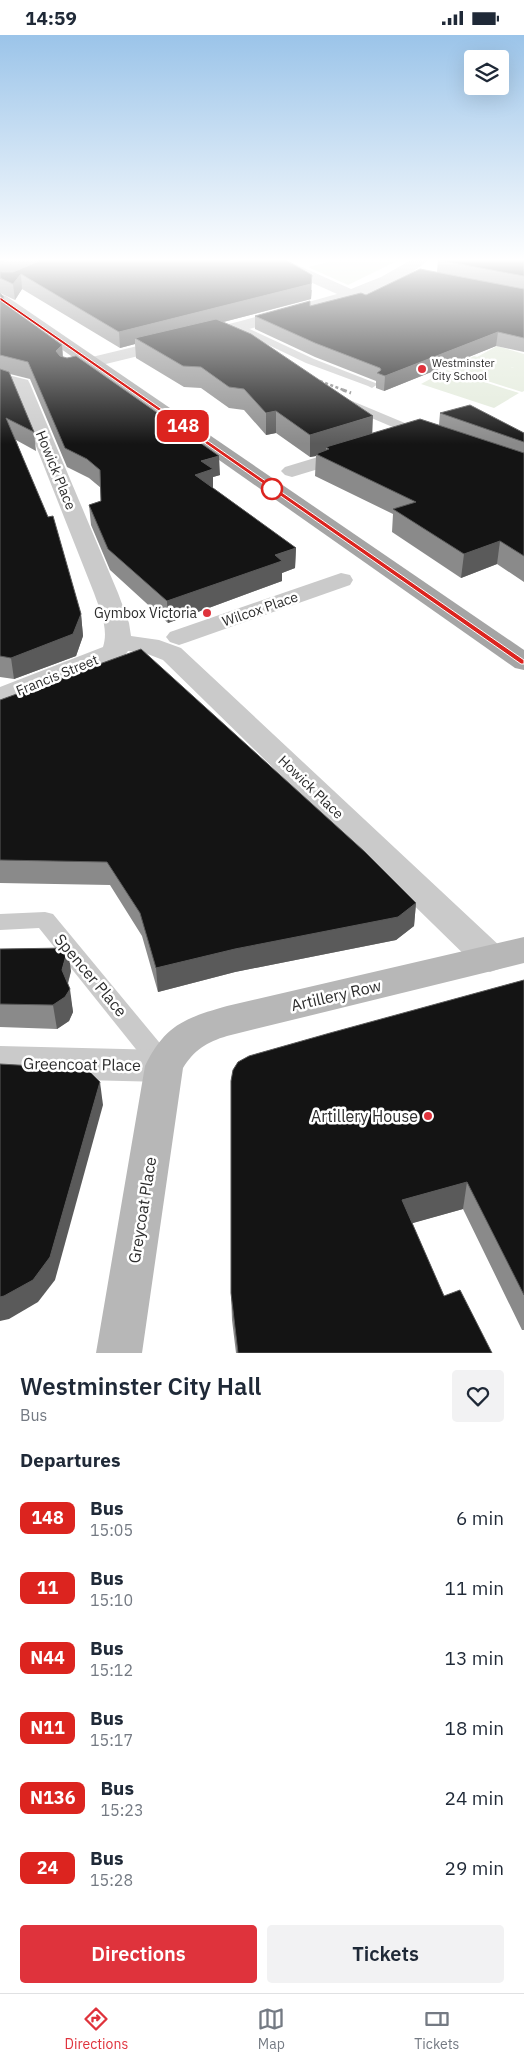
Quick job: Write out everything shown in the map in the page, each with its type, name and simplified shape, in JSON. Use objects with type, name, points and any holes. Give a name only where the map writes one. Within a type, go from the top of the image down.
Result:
[{"type":"main road","points":[[32,321],[280,495],[524,662]]},
{"type":"main road","name":"Artillery Row","points":[[164,1066],[174,1047],[190,1033],[199,1029],[524,950]]},
{"type":"main road","name":"Greycoat Place","points":[[120,1353],[164,1066]]},
{"type":"street","points":[[70,368],[217,333],[237,334],[278,321]]},
{"type":"street","points":[[0,378],[25,382]]},
{"type":"street","points":[[0,394],[25,382]]},
{"type":"street","name":"Howick Place","points":[[25,382],[106,593],[113,614],[116,647],[150,646],[172,653],[490,958]]},
{"type":"street","points":[[292,471],[378,444],[425,436]]},
{"type":"street","name":"Wilcox Place","points":[[179,637],[341,580]]},
{"type":"street","name":"Francis Street","points":[[0,697],[116,647]]},
{"type":"street","name":"Greencoat Place","points":[[0,1062],[164,1066]]},
{"type":"lane","points":[[237,334],[372,384]]},
{"type":"lane","points":[[332,396],[425,436]]},
{"type":"lane","name":"Spencer Place","points":[[0,922],[45,920],[127,1018],[164,1066]]},
{"type":"green space","points":[[497,346],[524,354],[524,391],[522,392],[450,369],[474,356],[477,357]]},
{"type":"green space","points":[[447,370],[519,393],[494,408],[421,384]]},
{"type":"building","points":[[0,321],[28,321],[62,345],[56,351],[60,356],[67,358],[76,356],[219,456],[201,461],[213,469],[195,475],[296,548],[275,555],[282,561],[167,601],[108,549],[89,505],[101,501],[100,470],[87,459],[65,448],[28,362],[0,355]]},
{"type":"building","points":[[100,321],[165,321],[119,332]]},
{"type":"building","points":[[210,321],[220,321],[251,334],[373,416],[310,435],[276,411],[266,413],[244,389],[229,387],[201,367],[183,366],[135,338]]},
{"type":"building","points":[[265,321],[524,321],[524,338],[498,332],[385,376],[377,373],[381,370],[380,368],[315,343]]},
{"type":"building","points":[[0,369],[9,372],[34,432],[6,418],[48,517],[53,516],[81,614],[73,634],[11,658],[0,656]]},
{"type":"building","points":[[470,405],[524,433],[524,442],[440,413]]},
{"type":"building","points":[[420,419],[524,453],[524,556],[500,541],[464,554],[393,509],[416,502],[316,454],[329,449],[326,447]]},
{"type":"building","points":[[141,649],[365,852],[416,903],[398,917],[235,949],[156,968],[140,913],[107,862],[0,860],[0,700]]},
{"type":"building","points":[[68,948],[62,970],[70,989],[65,997],[53,1005],[0,1004],[0,949]]},
{"type":"building","points":[[524,980],[524,1295],[467,1182],[402,1200],[444,1296],[460,1290],[492,1353],[238,1353],[231,1293],[231,1081],[233,1070],[238,1062],[249,1056]]},
{"type":"building","points":[[0,1064],[87,1069],[100,1082],[50,1257],[33,1280],[0,1297]]},
{"type":"railway","points":[[320,381],[346,391]]},
{"type":"railway","points":[[343,390],[351,393]]},
{"type":"bus line","name":"148","points":[[31,321],[280,495],[524,662]]},
{"type":"place","name":"Westminster City School","points":[[422,369]]},
{"type":"place","name":"Gymbox Victoria","points":[[207,613]]},
{"type":"place","name":"Artillery House","points":[[428,1116]]}]
